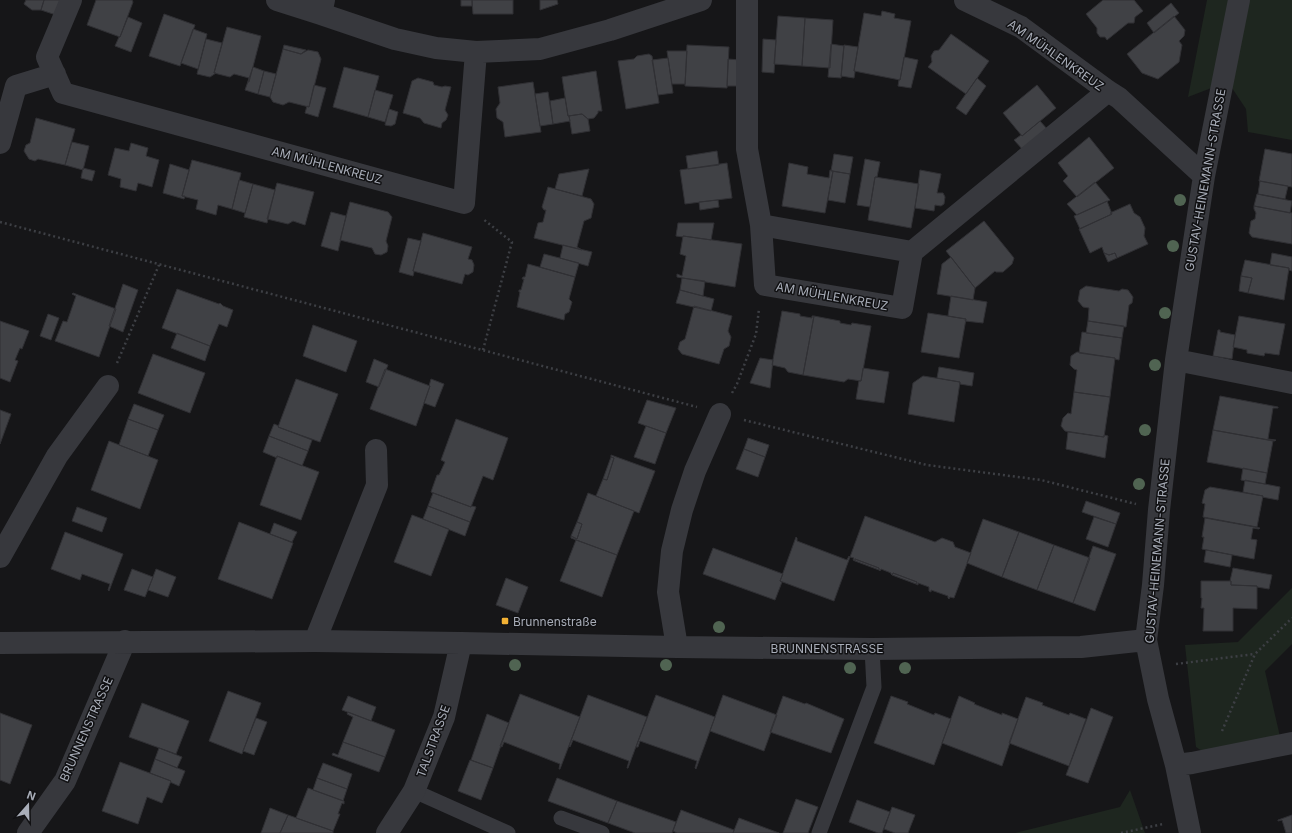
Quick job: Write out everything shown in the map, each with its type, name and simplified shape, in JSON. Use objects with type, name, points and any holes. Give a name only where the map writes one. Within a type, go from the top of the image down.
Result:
[{"type":"street","name":"AM MÜHLENKREUZ","points":[[71,0],[47,57],[63,93],[464,203]]},
{"type":"street","points":[[277,0],[323,7],[395,39],[436,48],[476,52],[540,49],[610,30],[701,0]]},
{"type":"street","name":"AM MÜHLENKREUZ","points":[[747,0],[747,149],[761,225],[765,285],[902,308],[912,252],[1108,91]]},
{"type":"street","name":"GUSTAV-HEINEMANN-STRASSE","points":[[1189,826],[1176,765],[1158,699],[1146,640],[1176,360],[1204,176],[1239,0]]},
{"type":"street","name":"AM MÜHLENKREUZ","points":[[974,2],[1021,27],[1118,98],[1204,176]]},
{"type":"street","points":[[464,203],[476,52]]},
{"type":"street","points":[[0,143],[16,86],[55,74]]},
{"type":"street","points":[[761,225],[912,252]]},
{"type":"street","points":[[1176,360],[1292,383]]},
{"type":"street","points":[[0,558],[58,456],[108,386]]},
{"type":"street","points":[[677,647],[668,592],[672,551],[692,478],[720,414]]},
{"type":"street","points":[[315,641],[377,485],[376,450]]},
{"type":"street","name":"BRUNNENSTRASSE","points":[[0,643],[125,641],[315,641],[872,649],[1081,647],[1146,640]]},
{"type":"street","name":"BRUNNENSTRASSE","points":[[28,833],[66,780],[125,641]]},
{"type":"street","name":"TALSTRASSE","points":[[387,833],[414,791],[444,717],[461,643]]},
{"type":"street","points":[[1176,765],[1292,744]]},
{"type":"lane","points":[[820,833],[874,687],[872,649]]},
{"type":"lane","points":[[414,791],[508,833]]},
{"type":"lane","points":[[561,818],[602,833]]},
{"type":"path","points":[[464,203],[512,242],[483,350]]},
{"type":"path","points":[[0,222],[720,414],[927,465],[1041,480],[1160,510]]},
{"type":"path","points":[[108,386],[159,265]]},
{"type":"path","points":[[720,414],[737,384],[756,334],[761,296],[765,285]]},
{"type":"path","points":[[1210,760],[1255,654],[1292,618]]},
{"type":"path","points":[[1152,667],[1255,654]]},
{"type":"path","points":[[1121,833],[1189,826]]},
{"type":"shaded area","points":[[1207,0],[1230,0],[1214,87],[1188,97]]},
{"type":"shaded area","points":[[1248,0],[1292,0],[1292,140],[1248,132],[1246,109],[1232,88]]},
{"type":"shaded area","points":[[1292,588],[1292,644],[1265,671],[1281,741],[1208,755],[1196,747],[1185,645],[1238,642]]},
{"type":"shaded area","points":[[1130,790],[1145,833],[1015,833],[1120,807]]},
{"type":"building","points":[[26,0],[44,0],[41,10],[32,10],[24,4]]},
{"type":"building","points":[[44,0],[61,0],[56,15],[41,10]]},
{"type":"building","points":[[96,0],[132,0],[133,2],[120,37],[87,25]]},
{"type":"building","points":[[461,0],[472,0],[472,6],[461,6]]},
{"type":"building","points":[[472,0],[513,0],[513,14],[473,14]]},
{"type":"building","points":[[540,0],[557,0],[558,4],[540,10]]},
{"type":"building","points":[[1103,0],[1134,0],[1143,11],[1135,17],[1134,23],[1128,23],[1107,40],[1105,37],[1100,37],[1097,33],[1097,28],[1086,14]]},
{"type":"building","points":[[1171,3],[1179,13],[1154,33],[1147,23]]},
{"type":"building","points":[[882,11],[895,14],[894,18],[911,21],[900,80],[854,71],[864,13],[881,16]]},
{"type":"building","points":[[164,14],[195,25],[180,66],[149,56]]},
{"type":"building","points":[[778,16],[805,18],[802,66],[774,64]]},
{"type":"building","points":[[1174,16],[1185,30],[1184,36],[1179,41],[1182,45],[1179,62],[1158,79],[1142,73],[1127,54]]},
{"type":"building","points":[[128,17],[142,23],[131,52],[115,46]]},
{"type":"building","points":[[805,18],[833,20],[830,68],[802,66]]},
{"type":"building","points":[[227,27],[261,36],[249,82],[249,78],[234,74],[230,77],[214,73]]},
{"type":"building","points":[[193,29],[207,34],[198,69],[181,63]]},
{"type":"building","points":[[951,34],[989,61],[966,94],[928,67],[932,62],[931,56],[934,51],[939,50]]},
{"type":"building","points":[[206,39],[222,43],[214,73],[216,73],[210,77],[197,74]]},
{"type":"building","points":[[763,39],[776,40],[774,73],[762,72]]},
{"type":"building","points":[[831,44],[844,46],[841,78],[828,77]]},
{"type":"building","points":[[284,45],[306,50],[301,54],[283,49]]},
{"type":"building","points":[[687,45],[729,47],[727,88],[685,86]]},
{"type":"building","points":[[844,45],[858,47],[854,78],[841,76]]},
{"type":"building","points":[[283,49],[301,54],[308,50],[318,52],[321,59],[309,107],[289,102],[283,105],[273,102],[270,97]]},
{"type":"building","points":[[667,51],[687,51],[685,84],[672,84]]},
{"type":"building","points":[[649,54],[652,56],[659,103],[626,109],[618,61],[634,59],[637,56]]},
{"type":"building","points":[[904,57],[918,60],[911,88],[898,86]]},
{"type":"building","points":[[668,58],[673,93],[658,95],[652,60]]},
{"type":"building","points":[[728,59],[740,60],[739,86],[727,86]]},
{"type":"building","points":[[253,67],[264,71],[258,94],[245,90]]},
{"type":"building","points":[[344,67],[379,76],[368,117],[333,107]]},
{"type":"building","points":[[264,71],[276,74],[270,97],[258,94]]},
{"type":"building","points":[[596,71],[602,111],[598,111],[594,118],[588,119],[582,114],[568,116],[562,77]]},
{"type":"building","points":[[418,78],[433,82],[434,85],[451,87],[445,110],[448,115],[446,120],[442,123],[441,128],[424,123],[420,118],[403,113],[412,81]]},
{"type":"building","points":[[977,78],[986,86],[966,115],[956,108]]},
{"type":"building","points":[[533,82],[541,132],[505,137],[503,122],[497,118],[496,109],[500,103],[498,87]]},
{"type":"building","points":[[314,85],[326,88],[318,117],[305,113],[307,106],[309,107]]},
{"type":"building","points":[[1037,85],[1056,108],[1022,136],[1003,113]]},
{"type":"building","points":[[375,90],[393,95],[385,122],[368,117]]},
{"type":"building","points":[[548,92],[553,124],[540,126],[535,94]]},
{"type":"building","points":[[565,98],[570,121],[553,124],[550,101]]},
{"type":"building","points":[[389,109],[398,112],[395,124],[391,126],[385,125]]},
{"type":"building","points":[[582,114],[588,119],[590,131],[572,134],[569,116]]},
{"type":"building","points":[[36,118],[75,129],[65,165],[38,159],[35,161],[29,159],[24,151],[26,145],[30,143]]},
{"type":"building","points":[[1040,121],[1048,130],[1023,150],[1014,140],[1021,135],[1022,136]]},
{"type":"building","points":[[1089,137],[1114,168],[1077,197],[1063,181],[1068,176],[1058,163]]},
{"type":"building","points":[[72,142],[89,146],[83,170],[65,165]]},
{"type":"building","points":[[131,143],[148,148],[146,156],[159,160],[152,187],[138,183],[136,191],[120,187],[121,179],[108,175],[115,148],[129,151]]},
{"type":"building","points":[[1265,149],[1292,154],[1292,187],[1259,181]]},
{"type":"building","points":[[717,151],[719,165],[688,169],[686,156]]},
{"type":"building","points":[[834,154],[853,157],[850,174],[831,171]]},
{"type":"building","points":[[865,159],[880,162],[877,177],[875,177],[870,207],[857,205]]},
{"type":"building","points":[[192,160],[241,173],[232,209],[218,205],[216,215],[196,209],[198,200],[182,196]]},
{"type":"building","points":[[727,163],[732,198],[685,204],[680,170]]},
{"type":"building","points":[[789,163],[808,167],[807,174],[829,178],[830,170],[833,171],[825,213],[782,206]]},
{"type":"building","points":[[170,164],[189,170],[182,196],[185,196],[184,199],[163,193]]},
{"type":"building","points":[[83,168],[95,171],[92,181],[81,178]]},
{"type":"building","points":[[589,169],[582,196],[555,189],[559,174]]},
{"type":"building","points":[[920,170],[941,174],[937,193],[943,193],[945,197],[944,204],[941,206],[935,205],[934,211],[915,208]]},
{"type":"building","points":[[833,171],[850,174],[845,203],[828,200]]},
{"type":"building","points":[[875,177],[919,184],[911,228],[868,220]]},
{"type":"building","points":[[239,180],[253,184],[245,213],[232,209]]},
{"type":"building","points":[[1260,181],[1288,186],[1285,199],[1258,194]]},
{"type":"building","points":[[1095,182],[1110,200],[1077,215],[1067,204]]},
{"type":"building","points":[[277,183],[314,192],[305,225],[293,221],[288,224],[267,219]]},
{"type":"building","points":[[253,184],[275,190],[267,223],[244,217]]},
{"type":"building","points":[[548,187],[591,199],[594,204],[591,218],[584,221],[577,247],[582,250],[534,238],[538,223],[543,222],[546,210],[542,207]]},
{"type":"building","points":[[1257,194],[1292,201],[1290,213],[1254,206]]},
{"type":"building","points":[[718,200],[719,207],[700,210],[699,202]]},
{"type":"building","points":[[1107,201],[1112,214],[1080,229],[1074,216]]},
{"type":"building","points":[[350,202],[388,212],[392,217],[386,241],[388,246],[387,252],[381,255],[375,254],[372,248],[340,240]]},
{"type":"building","points":[[1130,204],[1134,213],[1140,217],[1145,228],[1144,236],[1148,244],[1117,258],[1115,253],[1109,255],[1104,253],[1102,247],[1090,253],[1079,229]]},
{"type":"building","points":[[1254,206],[1292,213],[1292,244],[1252,237],[1249,233],[1251,221],[1255,219],[1256,213]]},
{"type":"building","points":[[331,212],[346,216],[338,251],[321,246]]},
{"type":"building","points":[[984,221],[1014,258],[1012,264],[1003,272],[995,271],[975,288],[946,251]]},
{"type":"building","points":[[678,223],[714,223],[711,240],[676,236]]},
{"type":"building","points":[[423,233],[472,247],[468,259],[472,260],[474,265],[473,272],[468,275],[465,274],[462,284],[413,271]]},
{"type":"building","points":[[683,236],[742,244],[735,287],[677,277],[677,274],[682,276],[686,256],[680,254]]},
{"type":"building","points":[[408,238],[421,241],[413,276],[399,272]]},
{"type":"building","points":[[563,245],[592,252],[588,266],[560,258]]},
{"type":"building","points":[[1104,253],[1109,255],[1115,253],[1117,258],[1108,262]]},
{"type":"building","points":[[1272,253],[1292,257],[1292,271],[1289,270],[1289,268],[1270,265]]},
{"type":"building","points":[[544,254],[579,263],[575,277],[540,267]]},
{"type":"building","points":[[951,257],[975,288],[973,300],[937,294],[942,264]]},
{"type":"building","points":[[1245,260],[1289,268],[1284,300],[1248,293],[1252,278],[1241,276]]},
{"type":"building","points":[[528,264],[575,277],[569,299],[572,302],[569,312],[565,314],[564,320],[517,307],[520,292],[519,290],[521,290],[524,279],[522,279],[525,277]]},
{"type":"building","points":[[1241,276],[1252,278],[1248,293],[1239,291]]},
{"type":"building","points":[[682,278],[705,281],[703,296],[680,290]]},
{"type":"building","points":[[123,284],[138,290],[123,332],[109,326]]},
{"type":"building","points":[[1086,286],[1119,291],[1122,289],[1128,290],[1133,297],[1132,303],[1129,305],[1126,327],[1088,321],[1089,308],[1083,307],[1078,301],[1080,290]]},
{"type":"building","points":[[177,289],[219,304],[220,303],[223,306],[233,310],[227,327],[219,324],[210,346],[162,328]]},
{"type":"building","points":[[680,290],[714,299],[711,311],[676,303]]},
{"type":"building","points":[[73,293],[116,309],[99,357],[55,341],[63,321],[67,322],[76,296],[72,294]]},
{"type":"building","points":[[951,296],[987,302],[983,323],[965,321],[966,319],[948,316]]},
{"type":"building","points":[[694,306],[732,316],[728,331],[731,337],[729,346],[724,349],[719,364],[682,354],[678,349],[680,342],[685,339]]},
{"type":"building","points":[[782,311],[812,318],[812,316],[814,316],[803,375],[788,372],[785,368],[772,365]]},
{"type":"building","points":[[928,313],[966,319],[959,358],[921,352]]},
{"type":"building","points":[[48,314],[59,318],[51,340],[40,336]]},
{"type":"building","points":[[814,316],[840,321],[840,323],[851,325],[852,323],[871,326],[861,381],[848,379],[844,382],[803,375]]},
{"type":"building","points":[[1239,316],[1285,324],[1279,355],[1265,353],[1264,356],[1247,353],[1247,350],[1233,347]]},
{"type":"building","points":[[0,321],[29,331],[22,349],[20,348],[15,360],[18,361],[10,382],[0,378]]},
{"type":"building","points":[[1088,321],[1124,326],[1122,338],[1086,333]]},
{"type":"building","points":[[313,325],[357,341],[346,372],[303,356]]},
{"type":"building","points":[[1218,330],[1220,330],[1220,332],[1235,335],[1232,359],[1213,356]]},
{"type":"building","points":[[1082,332],[1122,338],[1119,360],[1115,358],[1079,353]]},
{"type":"building","points":[[177,333],[210,346],[205,361],[171,348]]},
{"type":"building","points":[[1077,352],[1115,358],[1110,397],[1074,392],[1077,370],[1070,365],[1071,356]]},
{"type":"building","points":[[153,354],[205,373],[190,413],[138,393]]},
{"type":"building","points":[[760,358],[773,360],[770,388],[750,383]]},
{"type":"building","points":[[374,359],[388,365],[379,387],[366,382]]},
{"type":"building","points":[[939,367],[974,373],[972,386],[960,384],[960,382],[937,378]]},
{"type":"building","points":[[863,368],[889,372],[884,403],[856,399]]},
{"type":"building","points":[[385,369],[430,386],[416,426],[370,409]]},
{"type":"building","points":[[923,376],[960,382],[954,422],[908,414],[913,383]]},
{"type":"building","points":[[296,379],[338,394],[320,442],[278,427]]},
{"type":"building","points":[[431,379],[444,384],[435,407],[424,403]]},
{"type":"building","points":[[1074,392],[1110,397],[1104,437],[1065,431],[1061,426],[1063,418],[1068,413],[1071,414]]},
{"type":"building","points":[[1220,396],[1278,407],[1273,408],[1268,439],[1276,440],[1275,441],[1213,430]]},
{"type":"building","points":[[647,400],[676,408],[666,433],[638,423]]},
{"type":"building","points":[[134,404],[164,415],[158,430],[128,419]]},
{"type":"building","points":[[0,410],[11,414],[0,444]]},
{"type":"building","points":[[128,419],[158,430],[148,456],[119,445]]},
{"type":"building","points":[[456,419],[508,438],[493,480],[483,476],[471,507],[431,492],[437,475],[439,475],[445,462],[441,460]]},
{"type":"building","points":[[274,424],[279,426],[278,427],[312,440],[308,451],[269,436]]},
{"type":"building","points":[[646,426],[666,433],[655,464],[634,457]]},
{"type":"building","points":[[1213,430],[1273,441],[1267,473],[1207,462]]},
{"type":"building","points":[[1068,432],[1104,437],[1104,435],[1108,436],[1105,458],[1066,449]]},
{"type":"building","points":[[269,436],[308,451],[302,466],[263,452]]},
{"type":"building","points":[[748,438],[769,445],[765,457],[744,449]]},
{"type":"building","points":[[109,441],[158,460],[140,509],[91,490]]},
{"type":"building","points":[[744,449],[765,457],[758,477],[736,469]]},
{"type":"building","points":[[611,455],[655,471],[639,513],[596,496],[603,479],[607,480],[614,458],[611,457]]},
{"type":"building","points":[[277,456],[319,472],[301,520],[260,505]]},
{"type":"building","points":[[611,457],[614,458],[607,480],[603,479]]},
{"type":"building","points":[[1243,468],[1267,473],[1265,484],[1241,480]]},
{"type":"building","points":[[1245,480],[1280,487],[1278,500],[1243,492]]},
{"type":"building","points":[[1210,487],[1263,496],[1257,527],[1203,517],[1205,504],[1202,503],[1205,490]]},
{"type":"building","points":[[433,493],[471,507],[476,507],[470,522],[428,506]]},
{"type":"building","points":[[588,493],[634,511],[617,555],[571,538],[571,536],[577,539],[582,524],[577,522]]},
{"type":"building","points":[[1086,501],[1120,513],[1116,524],[1082,512]]},
{"type":"building","points":[[428,506],[470,522],[465,536],[423,519]]},
{"type":"building","points":[[77,507],[107,518],[102,532],[72,521]]},
{"type":"building","points":[[412,515],[449,529],[431,576],[394,562]]},
{"type":"building","points":[[865,516],[935,542],[942,538],[953,542],[955,547],[971,553],[954,598],[950,597],[949,599],[948,596],[931,590],[931,592],[929,591],[929,587],[918,583],[918,585],[916,584],[917,582],[893,573],[892,575],[891,573],[881,569],[880,571],[879,568],[855,559],[855,561],[853,560],[854,558],[850,557]]},
{"type":"building","points":[[1094,517],[1116,524],[1108,547],[1086,539]]},
{"type":"building","points":[[1205,518],[1260,528],[1253,528],[1251,539],[1257,540],[1254,559],[1202,549]]},
{"type":"building","points":[[983,519],[1019,532],[1002,577],[967,563]]},
{"type":"building","points":[[239,522],[293,543],[272,599],[218,579]]},
{"type":"building","points":[[577,522],[582,524],[577,539],[571,536]]},
{"type":"building","points":[[274,523],[297,532],[292,542],[270,534]]},
{"type":"building","points":[[65,532],[123,554],[109,591],[110,584],[82,574],[80,580],[51,569]]},
{"type":"building","points":[[1019,532],[1054,545],[1037,590],[1002,577]]},
{"type":"building","points":[[796,537],[797,541],[847,560],[849,556],[850,557],[834,601],[780,581]]},
{"type":"building","points":[[576,540],[617,555],[602,597],[560,581]]},
{"type":"building","points":[[1054,545],[1090,558],[1073,603],[1037,590]]},
{"type":"building","points":[[1093,546],[1116,554],[1095,611],[1073,603]]},
{"type":"building","points":[[713,548],[783,574],[780,581],[782,582],[775,600],[703,574]]},
{"type":"building","points":[[1206,550],[1232,555],[1230,567],[1204,562]]},
{"type":"building","points":[[855,559],[879,568],[879,570],[855,561]]},
{"type":"building","points":[[1233,568],[1272,575],[1269,589],[1257,586],[1231,585],[1230,581]]},
{"type":"building","points":[[132,569],[153,577],[145,597],[124,590]]},
{"type":"building","points":[[156,569],[176,577],[168,597],[148,590]]},
{"type":"building","points":[[893,573],[917,582],[916,584],[892,575]]},
{"type":"building","points":[[506,578],[528,587],[518,613],[496,605]]},
{"type":"building","points":[[1201,581],[1231,581],[1231,585],[1257,586],[1257,609],[1233,608],[1233,631],[1203,631],[1204,608],[1201,608]]},
{"type":"building","points":[[228,691],[261,703],[242,754],[209,741]]},
{"type":"building","points":[[520,694],[580,717],[560,769],[560,764],[504,742],[502,747],[500,746]]},
{"type":"building","points":[[588,695],[647,717],[628,768],[629,761],[573,740],[570,747],[569,746]]},
{"type":"building","points":[[656,695],[715,717],[696,769],[697,761],[640,741],[638,747],[636,747]]},
{"type":"building","points":[[723,695],[777,715],[764,751],[710,731]]},
{"type":"building","points":[[348,696],[376,707],[371,721],[342,710]]},
{"type":"building","points":[[783,696],[805,704],[806,703],[844,719],[831,753],[770,732]]},
{"type":"building","points":[[891,696],[908,702],[907,704],[934,715],[935,713],[951,719],[934,765],[874,743]]},
{"type":"building","points":[[959,696],[975,703],[974,704],[1002,715],[1002,713],[1018,719],[1002,766],[942,743]]},
{"type":"building","points":[[1026,697],[1043,703],[1042,705],[1069,715],[1070,713],[1086,719],[1069,766],[1009,743]]},
{"type":"building","points":[[142,703],[189,721],[176,754],[129,737]]},
{"type":"building","points":[[1091,708],[1113,717],[1088,783],[1066,775]]},
{"type":"building","points":[[348,712],[395,730],[385,757],[343,742],[353,717],[347,714]]},
{"type":"building","points":[[0,713],[32,725],[10,784],[0,780]]},
{"type":"building","points":[[487,714],[509,723],[493,768],[471,760]]},
{"type":"building","points":[[256,718],[267,722],[254,755],[243,751]]},
{"type":"building","points":[[343,742],[385,757],[379,772],[332,755],[333,753],[338,755]]},
{"type":"building","points":[[159,748],[182,757],[177,768],[155,759]]},
{"type":"building","points":[[155,759],[185,771],[179,786],[170,782],[171,781],[150,773]]},
{"type":"building","points":[[470,760],[493,768],[481,800],[458,791]]},
{"type":"building","points":[[120,762],[171,781],[162,803],[147,797],[138,824],[102,811]]},
{"type":"building","points":[[323,763],[352,774],[347,789],[317,778]]},
{"type":"building","points":[[317,778],[347,789],[343,801],[313,790]]},
{"type":"building","points":[[557,778],[617,801],[608,823],[548,801]]},
{"type":"building","points":[[308,788],[344,801],[333,831],[296,818]]},
{"type":"building","points":[[796,799],[818,807],[808,833],[783,833]]},
{"type":"building","points":[[857,800],[890,812],[882,833],[878,833],[849,822]]},
{"type":"building","points":[[617,801],[676,822],[672,833],[635,833],[608,823]]},
{"type":"building","points":[[892,807],[915,815],[908,833],[895,833],[884,829]]},
{"type":"building","points":[[270,808],[288,815],[280,833],[261,833]]},
{"type":"building","points":[[681,810],[734,830],[733,833],[677,833],[673,831]]},
{"type":"building","points":[[288,815],[333,831],[333,833],[280,833]]},
{"type":"building","points":[[1292,815],[1292,833],[1286,833],[1282,820],[1278,820]]},
{"type":"building","points":[[739,818],[779,833],[733,833]]},
{"type":"place","name":"Brunnenstraße","points":[[505,621]]}]
